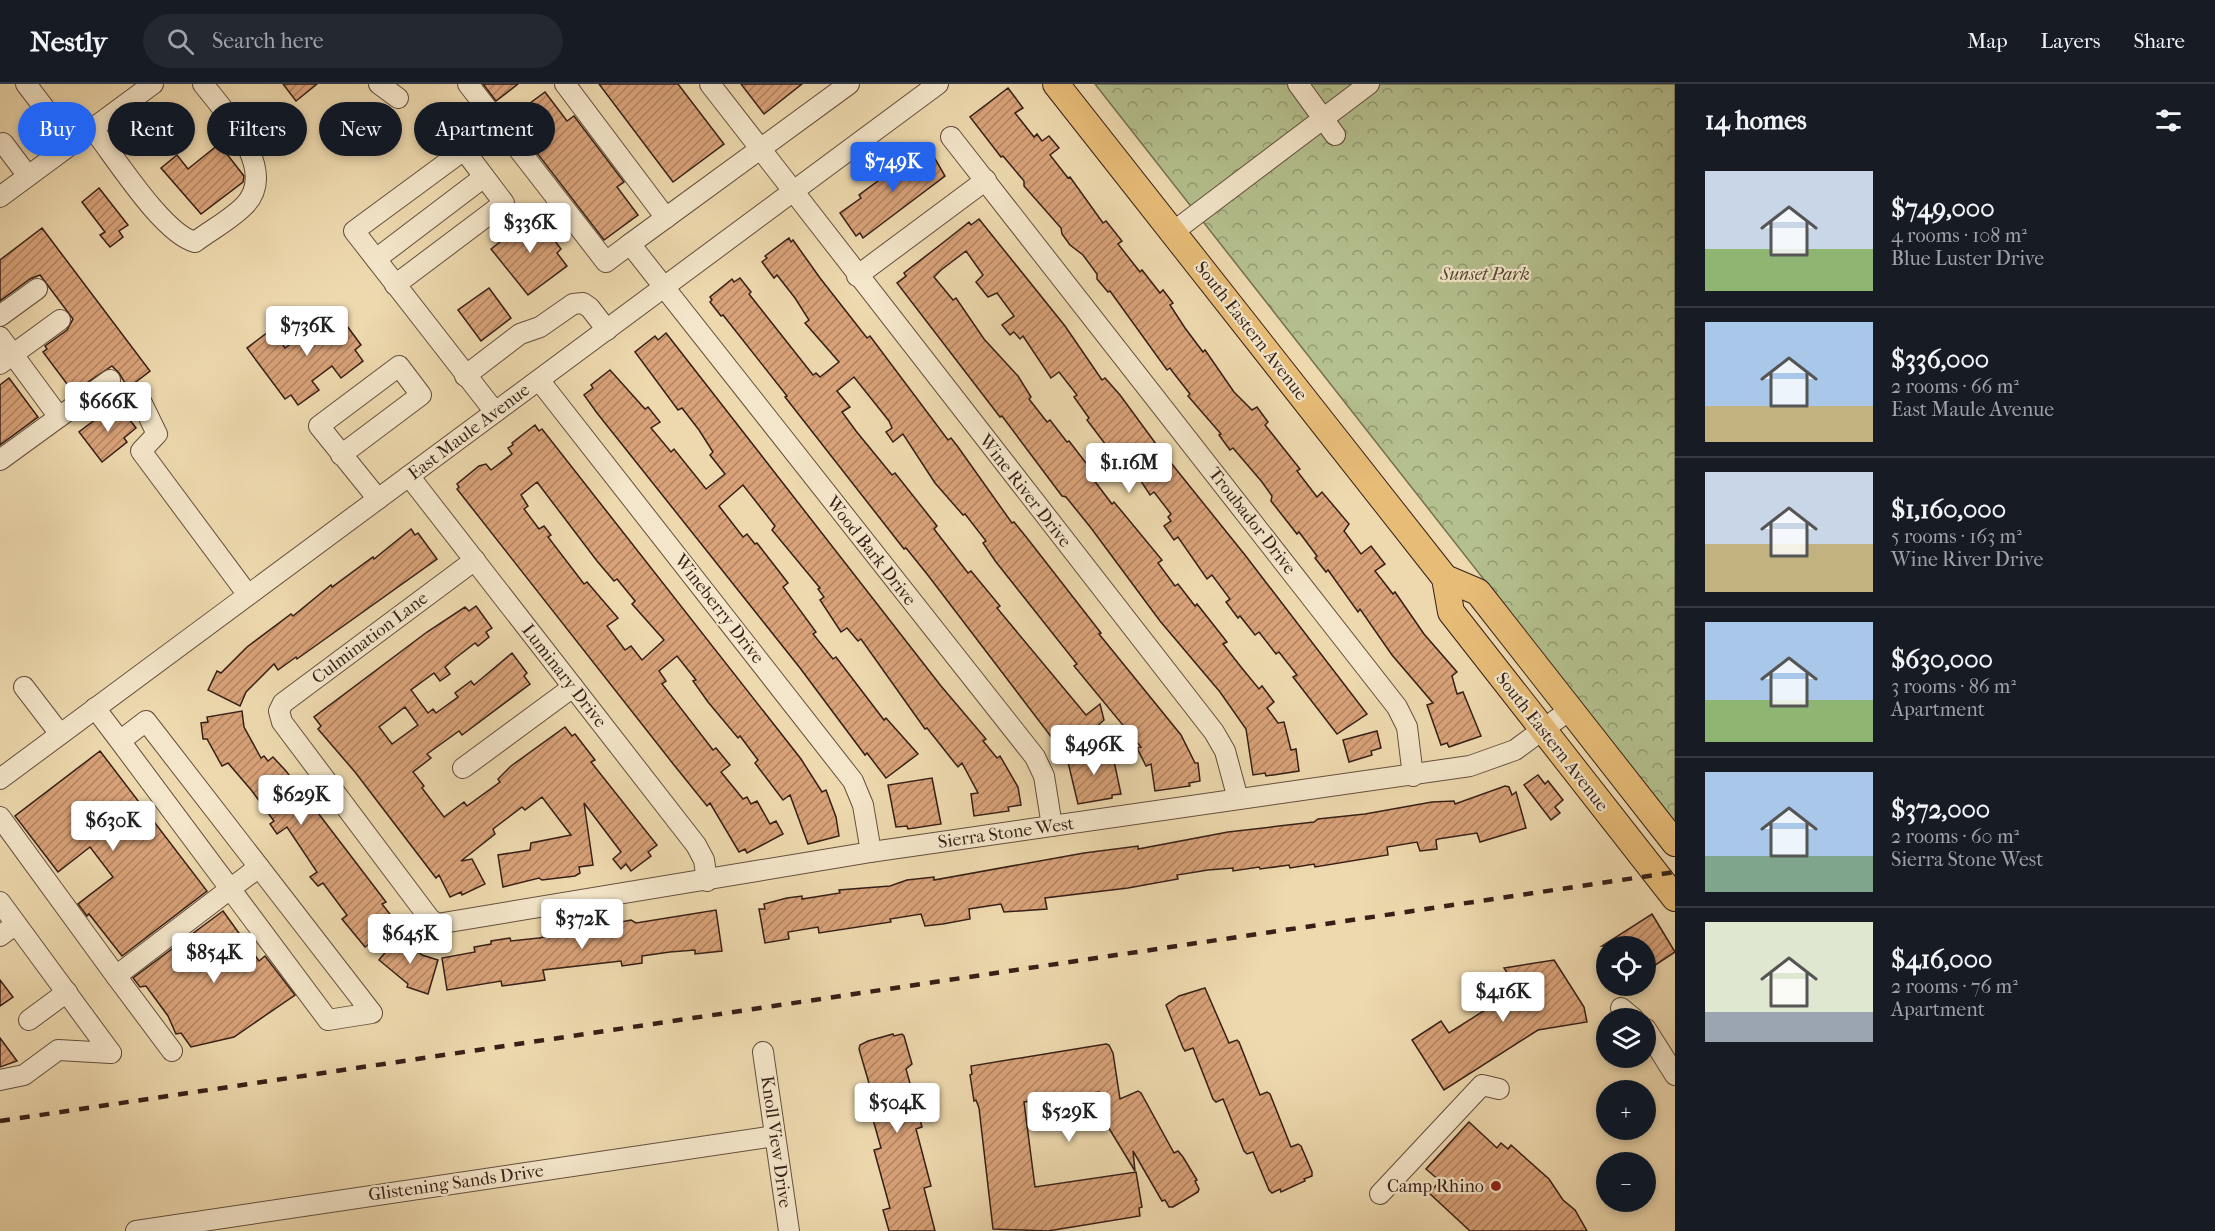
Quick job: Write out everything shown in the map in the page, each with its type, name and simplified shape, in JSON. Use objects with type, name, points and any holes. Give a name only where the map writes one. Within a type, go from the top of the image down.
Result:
[{"type":"main road","name":"South Eastern Avenue","points":[[1056,84],[1446,578],[1478,592],[1675,843]]},
{"type":"main road","name":"South Eastern Avenue","points":[[1446,578],[1451,612],[1675,898]]},
{"type":"street","points":[[26,84],[40,102]]},
{"type":"street","points":[[96,127],[153,84]]},
{"type":"street","points":[[379,84],[398,98]]},
{"type":"street","points":[[468,84],[606,262],[849,84]]},
{"type":"street","points":[[565,84],[666,218]]},
{"type":"street","name":"Wine River Drive","points":[[710,84],[857,276],[1214,732],[1225,751],[1238,799]]},
{"type":"street","name":"East Maule Avenue","points":[[1,776],[939,84]]},
{"type":"street","points":[[1298,84],[1335,135]]},
{"type":"street","points":[[1173,232],[1369,84]]},
{"type":"street","points":[[96,133],[165,223],[184,239],[195,242],[246,205],[256,185],[252,156],[239,131],[208,86]]},
{"type":"street","name":"Troubador Drive","points":[[951,137],[1397,707],[1407,727],[1413,776]]},
{"type":"street","points":[[1,140],[28,176]]},
{"type":"street","points":[[395,285],[504,203],[464,150],[354,231],[376,259],[395,285],[465,376],[495,412]]},
{"type":"street","points":[[0,197],[56,156]]},
{"type":"street","points":[[376,259],[484,177]]},
{"type":"street","points":[[857,276],[986,180]]},
{"type":"street","name":"Wood Bark Drive","points":[[630,244],[1035,757],[1044,776],[1052,826]]},
{"type":"street","points":[[0,316],[37,289]]},
{"type":"street","points":[[465,376],[520,334],[540,327],[573,304],[583,303],[590,308],[607,330]]},
{"type":"street","points":[[7,359],[60,320]]},
{"type":"street","points":[[0,337],[7,359],[59,417]]},
{"type":"street","points":[[341,455],[420,395],[399,366],[319,426],[341,455],[378,499]]},
{"type":"street","points":[[0,460],[110,380]]},
{"type":"street","name":"Wineberry Drive","points":[[539,380],[853,781],[863,805],[871,852]]},
{"type":"street","points":[[139,397],[157,434],[141,451],[248,595]]},
{"type":"street","name":"Luminary Drive","points":[[409,476],[696,844],[704,860],[707,881]]},
{"type":"street","name":"Culmination Lane","points":[[429,919],[282,722],[279,711],[283,702],[475,560]]},
{"type":"street","points":[[24,687],[60,734]]},
{"type":"street","points":[[463,768],[573,687]]},
{"type":"street","points":[[95,708],[328,1020],[372,1013],[146,721],[120,741]]},
{"type":"street","name":"Sierra Stone West","points":[[429,919],[437,924],[448,923],[871,852],[1413,776],[1495,759],[1530,741],[1571,709]]},
{"type":"street","points":[[0,817],[172,1051]]},
{"type":"street","points":[[116,976],[259,867]]},
{"type":"street","points":[[0,902],[111,1053],[58,1050],[24,1075],[0,1080]]},
{"type":"street","points":[[0,936],[16,924]]},
{"type":"street","points":[[29,1020],[67,992]]},
{"type":"street","points":[[1656,1042],[1673,1065]]},
{"type":"street","name":"Knoll View Drive","points":[[763,1052],[789,1231]]},
{"type":"street","points":[[1380,1194],[1482,1085],[1499,1089]]},
{"type":"street","name":"Glistening Sands Drive","points":[[136,1231],[243,1223],[776,1136]]},
{"type":"green space","name":"Sunset Park","points":[[1095,84],[1675,84],[1675,823]]},
{"type":"building","points":[[283,84],[317,84],[296,101]]},
{"type":"building","points":[[483,84],[518,84],[496,101]]},
{"type":"building","points":[[599,84],[678,84],[724,144],[673,182]]},
{"type":"building","points":[[741,84],[802,84],[764,114]]},
{"type":"building","points":[[1008,88],[1023,108],[1015,113],[1034,137],[1037,134],[1042,141],[1049,136],[1059,148],[1050,155],[1068,178],[1070,177],[1103,223],[1106,221],[1122,241],[1118,244],[1140,272],[1142,270],[1160,293],[1163,290],[1173,303],[1170,305],[1185,328],[1203,352],[1205,350],[1234,392],[1252,410],[1257,407],[1268,422],[1265,425],[1300,469],[1297,471],[1317,497],[1322,492],[1349,524],[1344,531],[1361,554],[1371,546],[1385,564],[1375,571],[1393,594],[1395,592],[1424,634],[1457,672],[1452,676],[1457,694],[1463,692],[1481,736],[1449,747],[1447,743],[1441,745],[1427,705],[1433,703],[1392,655],[1360,609],[1358,612],[1328,570],[1326,572],[1315,558],[1317,556],[1299,532],[1297,534],[1271,501],[1272,496],[1262,482],[1233,448],[1230,450],[1219,435],[1221,434],[1188,396],[1190,394],[1170,368],[1167,370],[1110,291],[1108,292],[1097,279],[1097,274],[1083,255],[1070,245],[1062,234],[1061,228],[1024,186],[1024,181],[1003,156],[1001,157],[970,117]]},
{"type":"building","points":[[545,92],[553,102],[532,102]]},
{"type":"building","points":[[555,105],[567,121],[574,116],[624,182],[617,187],[638,215],[604,240],[539,156],[555,156]]},
{"type":"building","points":[[927,145],[945,176],[863,238],[860,233],[856,236],[840,213],[861,198],[859,195]]},
{"type":"building","points":[[207,154],[207,156],[228,156],[244,176],[243,182],[201,214],[161,168],[178,156],[188,169]]},
{"type":"building","points":[[99,188],[128,225],[119,231],[123,237],[110,247],[100,235],[105,232],[82,202]]},
{"type":"building","points":[[532,211],[561,249],[557,253],[567,266],[528,295],[491,249],[515,230],[512,226]]},
{"type":"building","points":[[979,219],[1065,326],[1102,380],[1105,378],[1120,395],[1367,714],[1337,734],[1293,677],[1297,675],[1279,652],[1276,654],[1259,632],[1255,635],[1240,616],[1238,618],[1226,602],[1230,599],[1212,575],[1207,579],[1178,537],[1174,540],[1164,526],[1171,521],[1168,517],[1171,514],[1154,492],[1150,495],[1122,452],[1115,457],[1087,420],[1089,418],[1074,397],[1077,395],[1059,372],[1051,378],[1023,336],[1020,339],[1014,332],[1010,335],[1002,325],[1014,316],[997,293],[988,297],[976,282],[983,275],[966,251],[941,270],[934,277],[953,300],[956,298],[984,339],[1018,376],[1031,397],[1029,399],[1047,422],[1050,420],[1067,442],[1069,441],[1096,476],[1093,479],[1112,504],[1114,502],[1162,560],[1158,563],[1175,586],[1178,584],[1195,606],[1197,604],[1227,642],[1223,644],[1241,667],[1259,689],[1262,686],[1274,702],[1267,708],[1278,723],[1284,722],[1291,750],[1296,749],[1299,771],[1266,776],[1265,773],[1253,775],[1246,729],[1220,692],[1160,621],[1091,528],[1066,497],[1062,496],[897,283],[906,276],[904,273],[969,222],[971,225]]},
{"type":"building","points":[[42,228],[150,371],[128,388],[112,366],[73,392],[43,352],[47,349],[45,346],[67,330],[73,319],[40,275],[30,279],[0,301],[0,260]]},
{"type":"building","points":[[789,238],[791,242],[793,240],[867,338],[870,336],[948,440],[951,438],[1012,523],[1014,522],[1027,538],[1101,633],[1099,634],[1181,735],[1195,763],[1198,763],[1200,781],[1189,783],[1190,786],[1155,791],[1151,764],[1146,766],[1137,748],[1141,747],[1074,666],[1077,664],[996,562],[983,543],[986,541],[965,514],[963,515],[935,483],[903,434],[893,442],[886,432],[892,428],[889,421],[854,377],[837,391],[850,407],[842,412],[856,431],[892,475],[895,473],[937,526],[934,529],[968,573],[971,571],[1000,606],[997,608],[1086,715],[1100,704],[1104,720],[1065,755],[927,574],[906,548],[904,549],[785,397],[787,396],[723,315],[721,316],[710,302],[712,300],[710,297],[732,279],[734,282],[740,278],[751,292],[749,294],[813,375],[816,373],[820,377],[839,362],[805,323],[809,320],[795,298],[777,275],[774,278],[762,262],[767,258],[765,256]]},
{"type":"building","points":[[489,288],[511,318],[481,341],[458,310]]},
{"type":"building","points":[[336,311],[361,345],[355,350],[363,361],[341,378],[332,366],[312,381],[319,390],[298,405],[291,395],[285,399],[247,348],[272,329],[285,348]]},
{"type":"building","points":[[666,333],[941,686],[986,739],[983,741],[997,758],[1000,756],[1018,787],[1021,805],[1008,807],[1009,811],[974,816],[971,794],[978,793],[962,763],[958,767],[927,728],[925,729],[861,639],[858,641],[847,628],[841,632],[820,600],[824,597],[818,589],[820,588],[772,530],[775,526],[743,485],[719,506],[743,537],[747,534],[755,544],[757,543],[788,583],[783,587],[816,632],[813,634],[833,659],[836,657],[884,720],[886,718],[918,754],[886,778],[867,753],[865,755],[800,668],[597,413],[584,395],[593,388],[591,385],[610,370],[645,409],[648,407],[660,422],[651,428],[671,452],[674,449],[706,489],[725,474],[710,455],[713,452],[699,430],[682,408],[678,410],[635,352],[655,336],[658,340]]},
{"type":"building","points":[[9,378],[38,417],[0,445],[0,385]]},
{"type":"building","points":[[119,406],[136,428],[124,438],[127,442],[102,462],[79,432],[105,412],[107,415]]},
{"type":"building","points":[[535,425],[539,431],[542,429],[801,759],[822,792],[826,790],[836,817],[839,836],[808,844],[790,795],[783,800],[755,763],[758,760],[740,736],[738,738],[708,702],[693,681],[696,680],[677,656],[659,671],[666,681],[662,684],[713,750],[716,748],[730,765],[721,772],[743,799],[747,797],[751,804],[757,801],[770,824],[776,821],[783,834],[747,853],[745,849],[739,852],[710,803],[707,806],[457,489],[459,487],[457,484],[479,466],[486,464],[491,470],[512,454],[508,448],[513,445],[512,443]],"holes":[[[537,482],[614,581],[617,579],[635,601],[632,604],[664,640],[642,660],[631,646],[625,650],[607,626],[618,618],[587,582],[584,584],[548,537],[551,535],[544,526],[539,529],[524,509],[528,506],[521,495]]]},
{"type":"building","points":[[411,529],[415,535],[418,533],[437,559],[297,659],[296,657],[278,670],[274,664],[246,692],[240,706],[208,690],[217,671],[221,673],[247,647],[291,614],[293,616],[331,585],[332,587],[373,557],[374,559]]},
{"type":"building","points":[[476,606],[492,628],[486,632],[489,637],[478,646],[475,643],[445,667],[450,674],[440,681],[434,673],[411,690],[428,713],[433,709],[436,713],[458,697],[455,693],[471,681],[474,685],[512,653],[527,673],[524,676],[530,684],[462,735],[459,731],[427,754],[431,758],[413,772],[424,786],[422,788],[444,817],[464,802],[467,806],[500,782],[498,779],[511,766],[565,727],[572,736],[575,734],[595,760],[591,762],[657,845],[648,852],[651,856],[631,871],[626,864],[621,869],[613,859],[621,852],[584,803],[593,865],[579,867],[580,873],[575,876],[542,880],[539,878],[503,887],[498,855],[530,850],[531,843],[571,835],[542,797],[525,810],[522,807],[493,829],[495,834],[461,861],[472,859],[485,884],[462,895],[461,892],[450,897],[439,875],[436,878],[355,772],[318,729],[321,726],[314,717],[427,632],[465,607],[469,611]],"holes":[[[405,707],[418,725],[392,744],[379,727]]]},
{"type":"building","points":[[242,711],[244,727],[261,758],[264,756],[268,761],[273,757],[286,771],[386,902],[382,904],[397,923],[365,947],[342,919],[347,915],[323,883],[318,886],[310,877],[317,872],[287,827],[277,834],[270,824],[274,821],[252,791],[228,763],[222,766],[207,739],[203,739],[201,723],[208,722],[207,717]]},
{"type":"building","points":[[1377,731],[1381,748],[1371,751],[1372,755],[1349,762],[1343,740]]},
{"type":"building","points":[[1111,747],[1121,794],[1112,795],[1112,798],[1078,804],[1067,758]]},
{"type":"building","points":[[100,751],[207,891],[122,956],[89,914],[87,916],[78,904],[113,877],[90,847],[58,872],[15,816]]},
{"type":"building","points":[[1538,775],[1545,784],[1548,781],[1563,800],[1555,807],[1560,813],[1551,820],[1524,785]]},
{"type":"building","points":[[932,778],[941,824],[908,829],[907,826],[896,827],[888,785]]},
{"type":"building","points":[[1505,786],[1509,787],[1512,795],[1516,792],[1526,828],[1480,842],[1477,833],[1438,839],[1436,840],[1437,849],[1420,851],[1417,842],[1387,847],[1388,855],[1315,867],[1314,864],[1290,868],[1289,865],[1233,871],[1233,868],[1208,870],[1177,875],[1178,879],[1128,888],[1045,898],[1047,909],[1004,912],[1001,904],[969,909],[970,919],[943,924],[925,926],[921,914],[890,919],[891,922],[819,933],[818,927],[788,932],[789,939],[765,943],[759,909],[765,909],[764,904],[787,898],[802,896],[802,899],[840,893],[839,890],[890,886],[907,880],[934,877],[934,880],[1084,853],[1138,846],[1138,849],[1228,832],[1314,822],[1318,819],[1365,814],[1432,802],[1454,801],[1455,804]]},
{"type":"building","points":[[716,910],[722,951],[695,954],[695,950],[670,952],[642,956],[642,963],[622,966],[621,961],[543,970],[545,980],[502,986],[501,981],[447,990],[442,958],[475,952],[474,947],[491,944],[491,941],[510,938],[511,941],[539,938],[631,920],[636,923]]},
{"type":"building","points":[[223,911],[259,961],[265,956],[295,995],[234,1037],[191,1047],[181,1033],[176,1034],[168,1016],[146,986],[140,987],[133,978]]},
{"type":"building","points":[[1652,914],[1675,952],[1656,964],[1656,936],[1618,936]]},
{"type":"building","points":[[399,936],[422,955],[438,960],[428,994],[407,987],[408,984],[379,960]]},
{"type":"building","points":[[1554,960],[1584,1007],[1587,1022],[1538,1030],[1444,1090],[1412,1040],[1441,1021],[1449,1033],[1518,989],[1504,968]]},
{"type":"building","points":[[0,980],[13,997],[0,1006]]},
{"type":"building","points":[[1205,988],[1229,1043],[1237,1040],[1239,1042],[1260,1095],[1267,1092],[1270,1094],[1291,1147],[1298,1144],[1301,1146],[1312,1172],[1312,1176],[1304,1179],[1305,1181],[1281,1192],[1280,1189],[1272,1193],[1269,1190],[1253,1152],[1247,1154],[1244,1151],[1223,1099],[1216,1102],[1213,1099],[1193,1048],[1185,1051],[1183,1048],[1166,1005],[1179,996]]},
{"type":"building","points":[[893,1034],[904,1036],[912,1064],[906,1069],[922,1127],[916,1129],[931,1186],[924,1188],[935,1231],[889,1231],[883,1210],[890,1208],[874,1150],[881,1148],[865,1091],[871,1090],[859,1049],[860,1045],[868,1041]]},
{"type":"building","points":[[0,1038],[17,1061],[0,1067]]},
{"type":"building","points":[[1106,1044],[1113,1053],[1120,1099],[1138,1091],[1141,1093],[1174,1153],[1178,1151],[1197,1180],[1195,1181],[1198,1192],[1173,1207],[1169,1207],[1165,1200],[1162,1201],[1133,1151],[1135,1171],[1102,1117],[1101,1113],[1108,1109],[1099,1092],[1024,1102],[1035,1187],[1136,1172],[1142,1207],[1139,1208],[1140,1216],[1048,1231],[993,1229],[979,1108],[976,1100],[974,1101],[971,1066]]},
{"type":"building","points":[[1469,1122],[1497,1148],[1501,1143],[1508,1149],[1511,1145],[1549,1179],[1563,1200],[1575,1210],[1587,1231],[1470,1231],[1429,1193],[1440,1181],[1426,1169]]},
{"type":"railway","points":[[0,1121],[1675,872]]},
{"type":"place","name":"Camp Rhino","points":[[1496,1186]]}]
